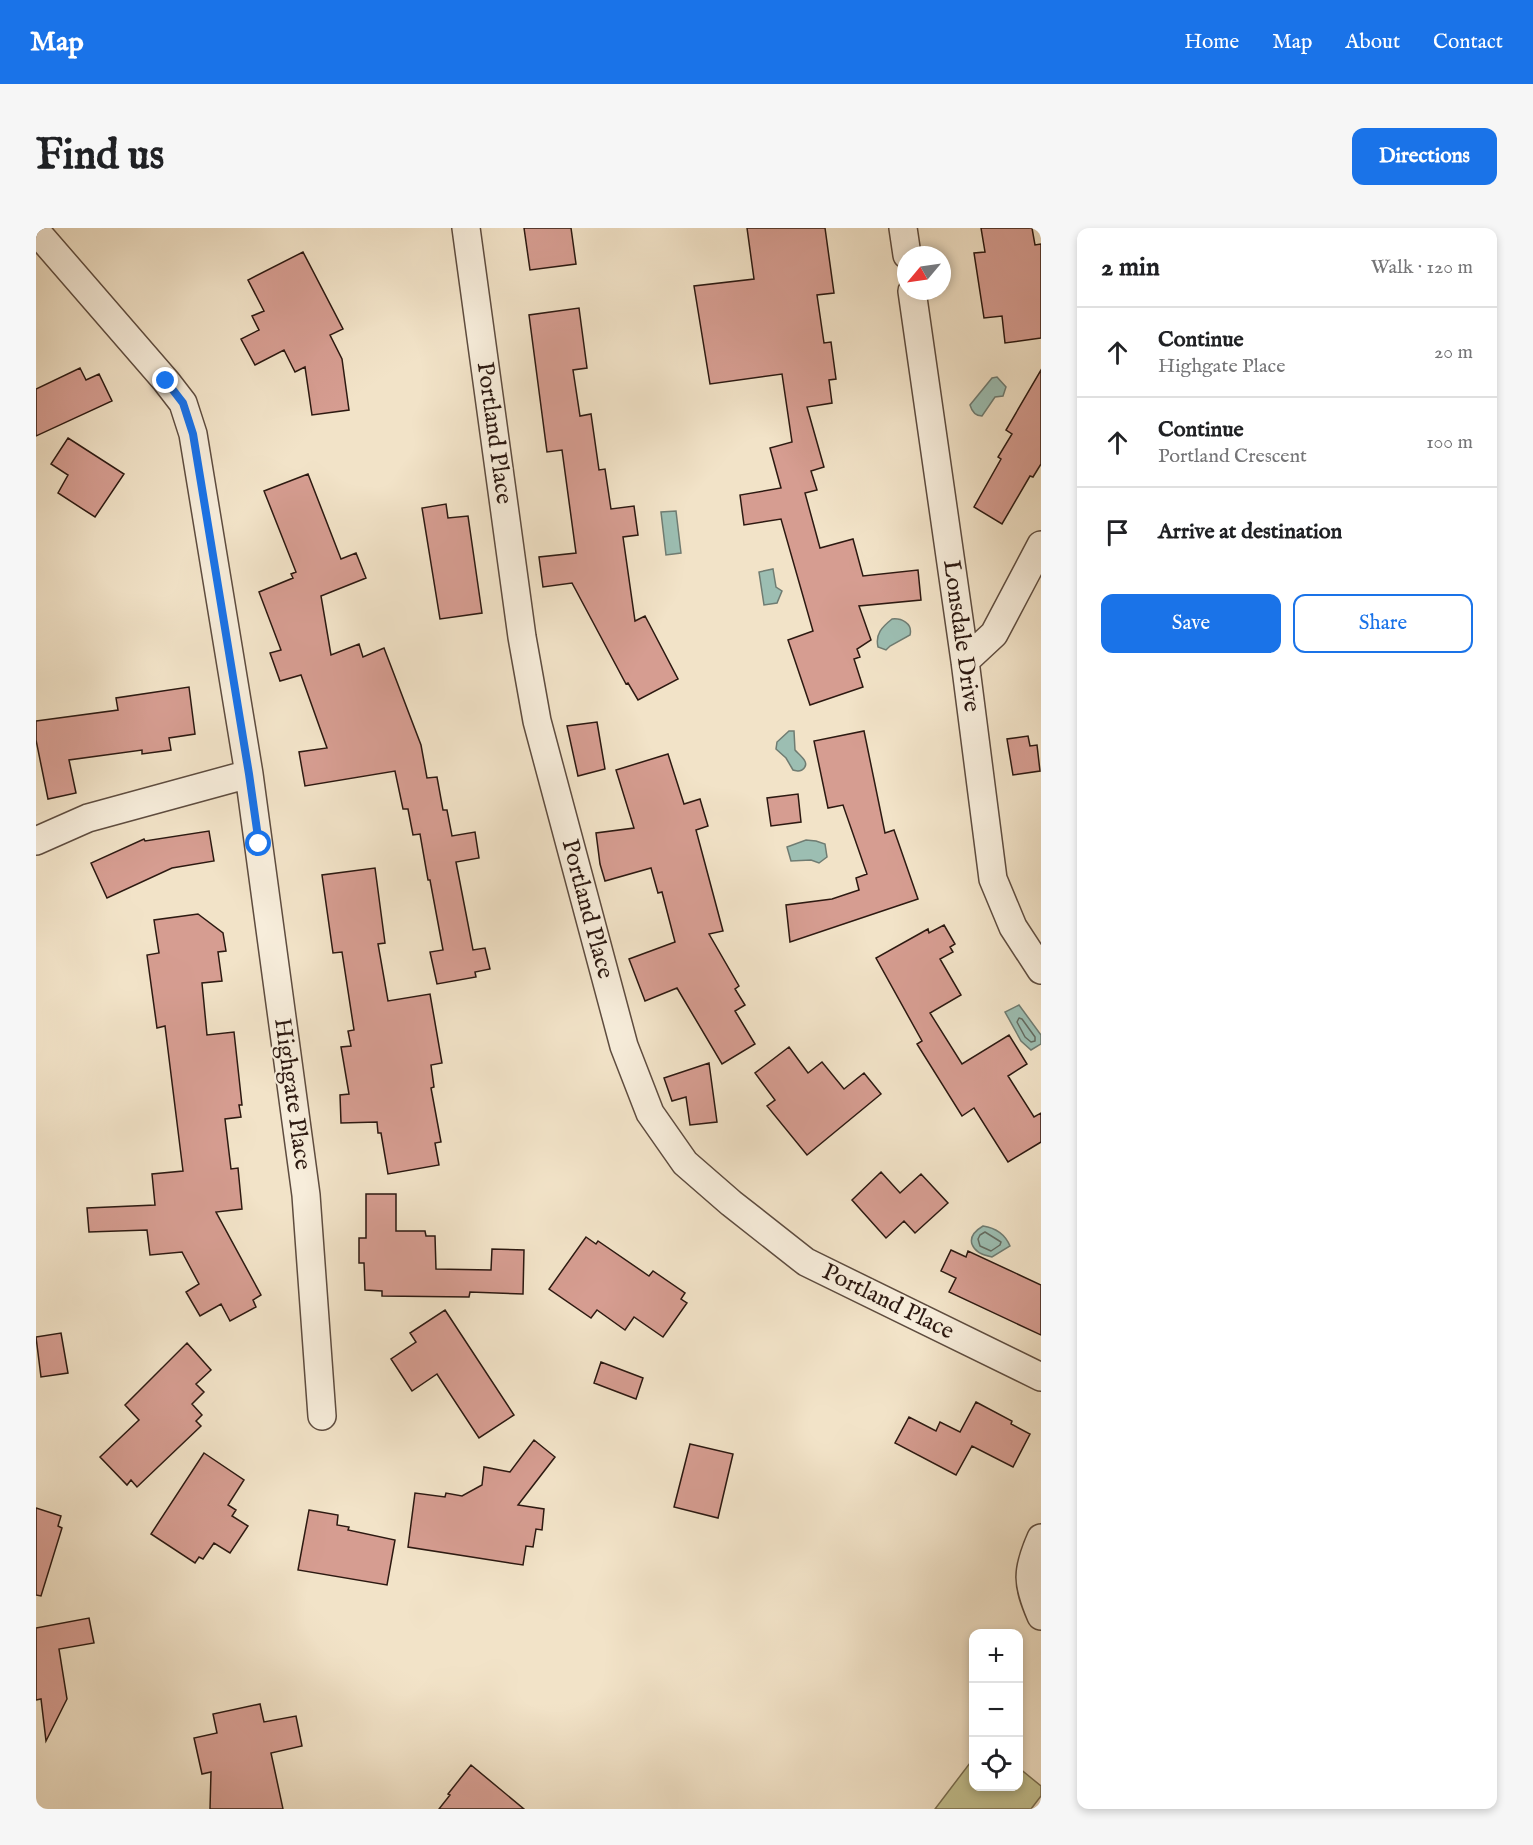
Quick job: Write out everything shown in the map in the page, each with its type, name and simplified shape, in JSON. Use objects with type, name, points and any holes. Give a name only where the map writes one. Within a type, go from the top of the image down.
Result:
[{"type":"street","name":"Portland Place","points":[[466,228],[522,638],[537,721],[624,1046],[650,1113],[685,1163],[731,1203],[806,1262],[1041,1377]]},
{"type":"street","points":[[903,228],[906,246]]},
{"type":"street","name":"Highgate Place","points":[[36,231],[183,403],[193,434],[249,774],[306,1195],[322,1416]]},
{"type":"street","name":"Lonsdale Drive","points":[[913,300],[965,661],[993,879],[1013,927],[1041,970]]},
{"type":"street","points":[[965,661],[994,634],[1041,544]]},
{"type":"street","points":[[36,841],[88,818],[249,774]]},
{"type":"street","points":[[1041,1539],[1029,1569],[1032,1595],[1041,1616]]},
{"type":"shaded area","points":[[969,1764],[969,1791],[1023,1791],[1023,1771],[1041,1786],[1041,1796],[1031,1809],[935,1809]]},
{"type":"water","points":[[997,377],[1006,387],[1003,396],[995,397],[982,416],[976,414],[970,405],[992,378]]},
{"type":"water","points":[[676,511],[681,553],[666,555],[661,512]]},
{"type":"water","points":[[773,569],[776,587],[782,591],[777,603],[764,605],[759,572]]},
{"type":"water","points":[[892,619],[906,622],[910,627],[910,635],[886,650],[878,647],[878,635]]},
{"type":"water","points":[[789,731],[794,731],[795,750],[806,765],[799,771],[793,770],[786,758],[776,749],[777,742]]},
{"type":"water","points":[[806,840],[825,844],[827,857],[819,863],[811,860],[791,861],[787,847]]},
{"type":"water","points":[[1019,1005],[1041,1035],[1041,1044],[1031,1050],[1021,1041],[1005,1012]]},
{"type":"water","points":[[983,1226],[1000,1232],[1010,1246],[992,1257],[979,1252],[972,1244],[972,1240],[973,1235]]},
{"type":"building","points":[[524,228],[571,228],[576,264],[530,270]]},
{"type":"building","points":[[747,228],[825,228],[834,293],[817,295],[824,343],[831,342],[836,379],[829,380],[832,403],[807,407],[824,467],[811,471],[817,490],[805,493],[820,548],[853,539],[863,576],[918,570],[921,600],[859,606],[871,640],[857,649],[860,657],[854,659],[863,687],[810,705],[788,640],[813,631],[781,519],[744,525],[740,495],[781,488],[770,448],[792,442],[782,374],[710,384],[694,286],[754,279]]},
{"type":"building","points":[[981,228],[1032,228],[1035,245],[1041,244],[1041,338],[1005,343],[1002,316],[984,318],[974,253],[985,252]]},
{"type":"building","points":[[303,252],[343,329],[330,335],[342,359],[349,410],[312,415],[305,367],[295,372],[284,350],[255,365],[241,339],[259,330],[252,316],[264,311],[248,280]]},
{"type":"building","points":[[579,308],[587,368],[573,370],[580,416],[591,414],[599,470],[605,469],[611,509],[634,506],[638,535],[623,537],[635,621],[645,616],[678,679],[638,700],[628,683],[626,684],[572,583],[543,587],[539,557],[576,553],[562,450],[547,452],[529,315]]},
{"type":"building","points":[[80,368],[86,380],[99,374],[112,401],[36,436],[36,389]]},
{"type":"building","points":[[1041,370],[1041,464],[1033,477],[1030,476],[1002,524],[974,507],[1012,434],[1006,430]]},
{"type":"building","points":[[68,438],[124,474],[95,517],[58,493],[68,475],[51,464]]},
{"type":"building","points":[[308,474],[341,559],[356,553],[366,578],[321,596],[331,655],[359,644],[363,657],[384,648],[421,745],[427,778],[437,777],[443,810],[447,810],[452,836],[475,832],[479,858],[456,862],[473,950],[485,948],[490,969],[475,972],[476,977],[437,984],[430,952],[443,950],[430,880],[428,880],[420,834],[413,835],[408,809],[403,809],[395,771],[305,786],[299,752],[327,748],[301,675],[280,681],[270,653],[281,650],[259,592],[293,578],[291,574],[296,572],[264,491]]},
{"type":"building","points":[[446,504],[448,518],[468,516],[482,613],[440,619],[422,508]]},
{"type":"building","points":[[189,687],[195,734],[169,738],[171,750],[142,754],[142,750],[69,760],[76,793],[48,799],[36,740],[36,721],[118,710],[116,698]]},
{"type":"building","points":[[597,722],[605,769],[578,776],[567,726]]},
{"type":"building","points":[[864,731],[885,833],[894,830],[918,899],[790,942],[786,905],[832,899],[859,890],[856,878],[867,874],[843,805],[828,808],[814,741]]},
{"type":"building","points":[[1028,736],[1030,746],[1037,745],[1040,771],[1013,775],[1007,739]]},
{"type":"building","points":[[668,754],[684,804],[700,799],[708,826],[696,830],[723,931],[709,934],[739,986],[735,989],[745,1005],[735,1011],[755,1044],[722,1064],[677,988],[645,1001],[629,959],[675,942],[662,892],[658,893],[651,868],[605,881],[600,864],[596,833],[634,828],[616,770]]},
{"type":"building","points":[[798,794],[801,822],[771,826],[767,798]]},
{"type":"building","points":[[209,831],[214,861],[172,868],[107,898],[91,863],[144,839],[145,841]]},
{"type":"building","points":[[375,868],[385,943],[378,944],[388,1001],[430,994],[442,1063],[431,1065],[434,1087],[431,1088],[441,1142],[435,1143],[439,1165],[388,1174],[377,1122],[341,1123],[340,1095],[349,1094],[341,1047],[351,1046],[348,1031],[354,1030],[342,952],[333,953],[322,875]]},
{"type":"building","points":[[198,914],[223,933],[226,951],[218,952],[222,981],[202,983],[207,1035],[234,1032],[242,1105],[239,1105],[241,1117],[225,1119],[231,1169],[238,1168],[242,1209],[216,1212],[261,1295],[253,1300],[256,1307],[230,1321],[221,1304],[200,1316],[186,1292],[199,1284],[182,1252],[150,1255],[147,1230],[89,1232],[87,1208],[155,1205],[152,1174],[183,1171],[165,1026],[157,1028],[147,955],[159,953],[154,920]]},
{"type":"building","points":[[944,925],[955,944],[950,947],[953,952],[940,959],[961,995],[930,1013],[962,1064],[1009,1035],[1027,1064],[1008,1076],[1034,1117],[1041,1113],[1041,1142],[1008,1162],[974,1108],[962,1116],[917,1044],[922,1041],[876,958],[928,929],[929,933]]},
{"type":"building","points":[[789,1047],[808,1073],[822,1062],[844,1089],[864,1073],[881,1094],[807,1155],[767,1106],[775,1100],[755,1073]]},
{"type":"building","points":[[709,1063],[717,1122],[690,1125],[686,1097],[672,1101],[664,1078]]},
{"type":"building","points":[[881,1172],[900,1193],[921,1174],[948,1203],[915,1233],[904,1221],[886,1238],[852,1200]]},
{"type":"building","points":[[366,1194],[396,1194],[396,1231],[425,1231],[426,1236],[435,1236],[436,1269],[491,1270],[492,1249],[524,1250],[523,1294],[470,1292],[469,1297],[382,1296],[382,1291],[365,1290],[364,1263],[359,1263],[359,1238],[366,1238]]},
{"type":"building","points":[[586,1237],[596,1244],[598,1241],[649,1276],[653,1271],[685,1293],[681,1299],[687,1303],[663,1337],[634,1317],[625,1330],[597,1310],[591,1318],[549,1289]]},
{"type":"building","points":[[951,1250],[966,1257],[968,1251],[1041,1285],[1041,1335],[949,1292],[956,1278],[941,1271]]},
{"type":"building","points":[[445,1310],[514,1415],[479,1438],[437,1374],[412,1391],[391,1359],[416,1342],[410,1333]]},
{"type":"building","points":[[61,1333],[68,1373],[41,1377],[36,1337]]},
{"type":"building","points":[[187,1343],[211,1370],[196,1384],[204,1392],[192,1404],[202,1415],[196,1421],[201,1426],[137,1487],[131,1480],[127,1485],[100,1457],[139,1420],[125,1405]]},
{"type":"building","points":[[601,1362],[643,1378],[636,1399],[594,1383]]},
{"type":"building","points":[[976,1402],[1012,1421],[1011,1424],[1030,1434],[1013,1467],[972,1446],[956,1475],[895,1443],[909,1417],[936,1431],[940,1422],[960,1432]]},
{"type":"building","points":[[534,1440],[555,1457],[518,1505],[544,1509],[542,1530],[536,1529],[533,1547],[526,1546],[523,1565],[408,1547],[415,1493],[445,1497],[446,1493],[462,1496],[482,1485],[484,1467],[510,1472]]},
{"type":"building","points":[[690,1444],[733,1454],[718,1518],[674,1507]]},
{"type":"building","points":[[204,1453],[244,1480],[228,1505],[236,1510],[232,1516],[248,1526],[230,1553],[214,1543],[203,1559],[199,1557],[195,1563],[151,1534]]},
{"type":"building","points":[[36,1508],[61,1516],[58,1526],[62,1528],[41,1596],[36,1595]]},
{"type":"building","points":[[309,1510],[338,1515],[337,1525],[349,1527],[348,1530],[395,1540],[387,1585],[298,1570]]},
{"type":"building","points":[[89,1618],[94,1643],[59,1649],[67,1699],[46,1741],[41,1699],[36,1700],[36,1628]]},
{"type":"building","points":[[260,1704],[264,1722],[296,1716],[302,1746],[271,1753],[283,1809],[210,1809],[211,1772],[202,1774],[194,1738],[217,1733],[213,1714]]},
{"type":"building","points":[[471,1765],[524,1809],[439,1809]]},
{"type":"route","points":[[166,381],[183,403],[193,434],[259,844]]}]
